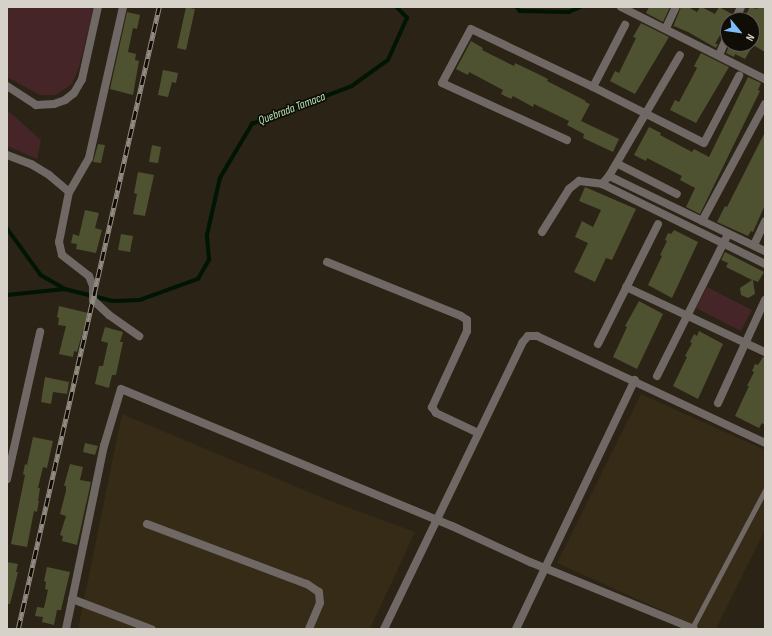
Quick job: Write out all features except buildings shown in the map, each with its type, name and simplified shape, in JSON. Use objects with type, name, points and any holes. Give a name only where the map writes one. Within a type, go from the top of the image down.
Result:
[{"type":"street","points":[[7,86],[36,105],[54,104],[65,100],[74,93],[82,79],[98,7]]},
{"type":"street","points":[[123,7],[89,158],[69,192],[59,242],[62,254],[89,276],[93,286],[94,300],[102,309],[139,336]]},
{"type":"street","points":[[621,7],[666,28],[765,79]]},
{"type":"street","points":[[666,28],[676,7]]},
{"type":"street","points":[[594,87],[625,25]]},
{"type":"street","points":[[568,140],[442,83],[471,29],[594,87],[704,143],[739,76]]},
{"type":"street","points":[[602,184],[618,164],[680,55]]},
{"type":"street","points":[[702,221],[765,104]]},
{"type":"street","points":[[7,155],[31,164],[49,174],[69,192]]},
{"type":"street","points":[[618,164],[677,194]]},
{"type":"street","points":[[609,176],[765,251]]},
{"type":"street","points":[[542,232],[569,189],[579,181],[602,184],[765,264]]},
{"type":"street","points":[[754,245],[765,221]]},
{"type":"street","points":[[598,344],[658,224]]},
{"type":"street","points":[[657,376],[728,234]]},
{"type":"street","points":[[327,262],[461,316],[467,320],[467,331],[432,406],[436,413],[478,433]]},
{"type":"street","points":[[626,287],[765,352]]},
{"type":"street","points":[[718,403],[765,300]]},
{"type":"street","points":[[7,479],[40,332]]},
{"type":"street","points":[[384,629],[522,343],[528,336],[537,336],[635,380],[765,443]]},
{"type":"street","points":[[516,629],[635,380]]},
{"type":"street","points":[[66,629],[104,446],[121,389],[436,520],[545,568],[693,628]]},
{"type":"street","points":[[147,524],[307,584],[319,592],[320,603],[309,629]]},
{"type":"street","points":[[72,599],[151,629]]},
{"type":"lane","points":[[693,628],[765,490]]},
{"type":"shaded area","points":[[7,7],[94,7],[79,67],[72,84],[56,95],[40,95],[7,77]]},
{"type":"shaded area","points":[[7,110],[41,140],[37,159],[7,146]]},
{"type":"shaded area","points":[[707,287],[752,310],[741,331],[696,308]]},
{"type":"shaded area","points":[[641,394],[765,450],[765,530],[716,629],[703,629],[557,563]]},
{"type":"shaded area","points":[[122,414],[333,502],[415,532],[370,629],[78,629]]},
{"type":"waterway","name":"Quebrada Tamaca","points":[[7,228],[41,275],[65,289],[113,301],[140,300],[198,279],[209,260],[207,235],[220,178],[252,124],[352,86],[388,60],[407,18],[396,7]]},
{"type":"waterway","name":"Quebrada Tamaca","points":[[517,7],[520,11],[569,12],[580,7]]},
{"type":"waterway","points":[[7,295],[65,289]]},
{"type":"railway","points":[[18,629],[159,7]]}]
